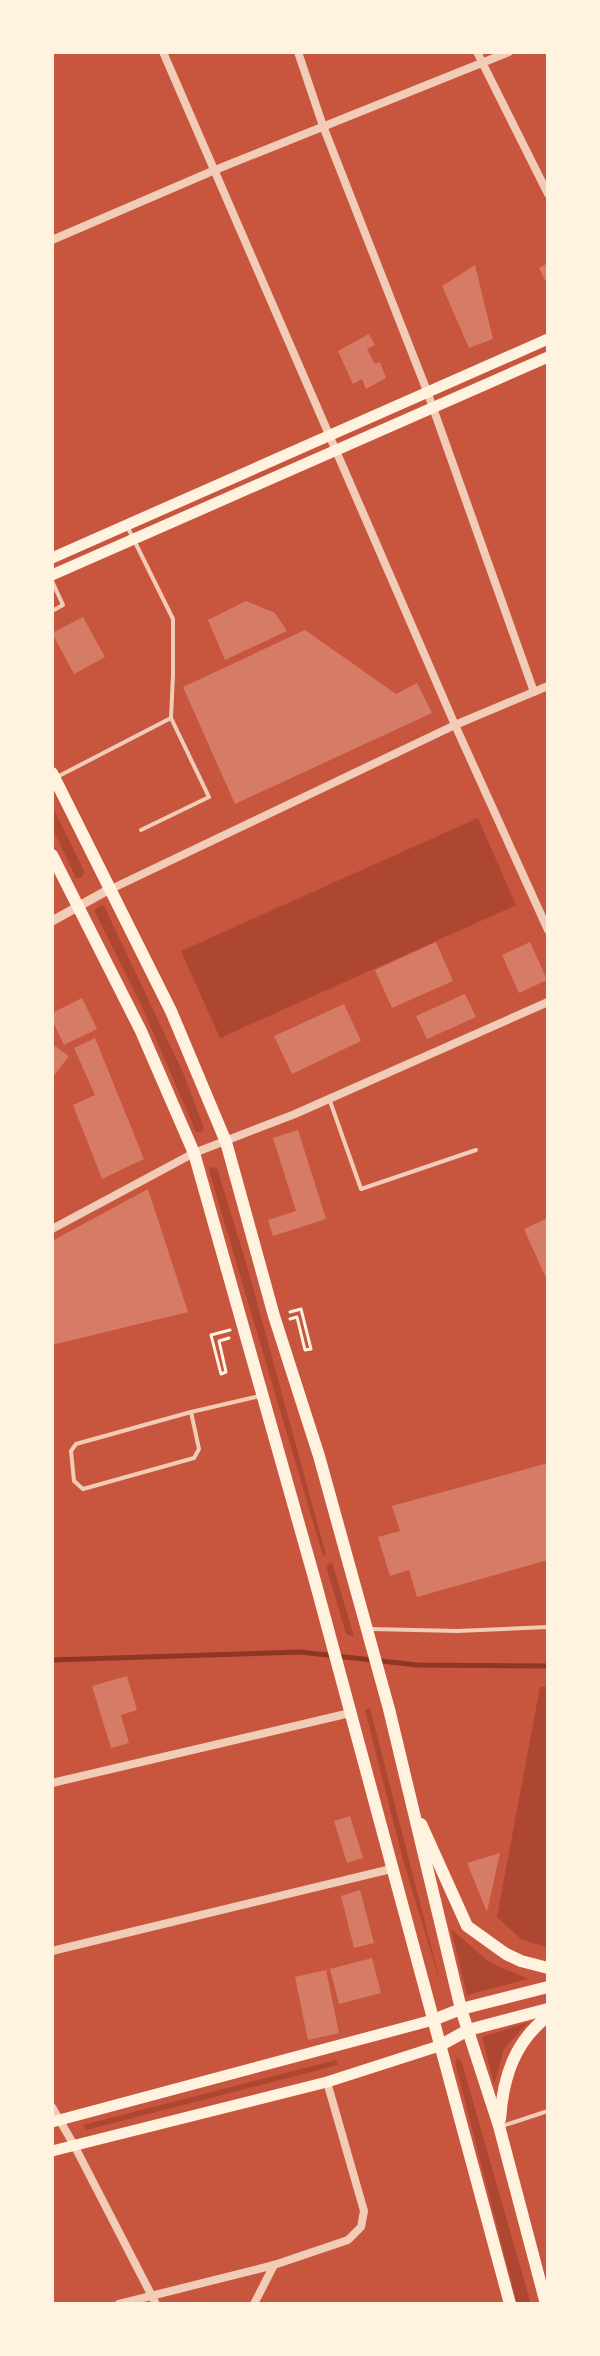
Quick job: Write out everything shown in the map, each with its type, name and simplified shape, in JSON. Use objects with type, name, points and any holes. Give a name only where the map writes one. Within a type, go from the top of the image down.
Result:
[{"type":"main road","points":[[52,558],[548,339]]},
{"type":"main road","points":[[52,575],[548,357]]},
{"type":"main road","points":[[53,776],[171,1011],[226,1142],[274,1316],[319,1456],[389,1709],[461,2009],[499,2126],[546,2304]]},
{"type":"main road","points":[[52,855],[141,1031],[194,1153],[319,1597],[510,2304]]},
{"type":"main road","points":[[407,1791],[467,1926],[506,1954],[548,1968]]},
{"type":"main road","points":[[56,2121],[548,1987]]},
{"type":"main road","points":[[52,2151],[327,2082],[439,2046],[468,2030],[548,2009]]},
{"type":"main road","points":[[499,2126],[502,2091],[513,2058],[526,2036],[548,2016]]},
{"type":"street","points":[[163,52],[455,725],[548,930]]},
{"type":"street","points":[[298,52],[323,126],[427,391],[534,692]]},
{"type":"street","points":[[477,52],[548,194]]},
{"type":"street","points":[[52,240],[215,170],[509,52]]},
{"type":"street","points":[[52,921],[79,909],[108,890],[455,725],[548,686]]},
{"type":"street","points":[[52,1229],[194,1153],[329,1099],[548,1002]]},
{"type":"street","points":[[52,1783],[349,1707]]},
{"type":"street","points":[[52,1951],[391,1869]]},
{"type":"street","points":[[119,2304],[154,2300],[274,2265],[348,2240],[361,2227],[364,2211],[327,2082]]},
{"type":"street","points":[[52,2107],[56,2121],[74,2145],[154,2300]]},
{"type":"street","points":[[254,2304],[274,2265]]},
{"type":"lane","points":[[126,523],[173,619],[171,718],[209,797],[141,830]]},
{"type":"lane","points":[[52,581],[63,605],[52,611]]},
{"type":"lane","points":[[53,776],[171,718]]},
{"type":"lane","points":[[329,1099],[361,1189],[476,1150]]},
{"type":"lane","points":[[191,1412],[199,1449],[197,1456],[83,1489],[74,1481],[71,1451],[76,1444],[191,1412],[262,1396]]},
{"type":"lane","points":[[366,1633],[548,1627]]},
{"type":"lane","points":[[499,2126],[548,2111]]},
{"type":"path","points":[[274,1316],[301,1309],[311,1349],[305,1350],[297,1317]]},
{"type":"path","points":[[219,1341],[226,1372],[221,1374],[211,1335],[242,1326]]},
{"type":"shaded area","points":[[52,806],[85,873],[81,878],[76,878],[52,827]]},
{"type":"shaded area","points":[[478,818],[516,905],[220,1038],[181,951]]},
{"type":"shaded area","points":[[101,905],[184,1075],[204,1128],[202,1132],[196,1132],[143,1009],[94,910]]},
{"type":"shaded area","points":[[211,1167],[217,1168],[247,1266],[326,1555],[323,1556],[209,1170]]},
{"type":"shaded area","points":[[332,1562],[354,1637],[346,1634],[326,1566]]},
{"type":"shaded area","points":[[540,1687],[548,1687],[548,1948],[521,1939],[497,1917]]},
{"type":"shaded area","points":[[370,1708],[441,1985],[403,1860],[365,1710]]},
{"type":"shaded area","points":[[451,1929],[489,1962],[528,1979],[467,1995]]},
{"type":"shaded area","points":[[527,2023],[504,2049],[494,2084],[482,2037]]},
{"type":"shaded area","points":[[458,2057],[531,2304],[517,2304],[455,2062]]},
{"type":"shaded area","points":[[336,2060],[338,2065],[86,2130],[83,2125]]},
{"type":"building","points":[[548,263],[548,286],[539,268]]},
{"type":"building","points":[[475,265],[493,339],[469,348],[442,286]]},
{"type":"building","points":[[369,334],[375,345],[367,349],[375,364],[380,362],[386,378],[366,389],[362,379],[353,384],[338,351]]},
{"type":"building","points":[[246,601],[275,613],[287,631],[225,660],[208,620]]},
{"type":"building","points":[[83,617],[105,657],[74,674],[52,633]]},
{"type":"building","points":[[305,630],[396,694],[417,683],[432,713],[235,804],[183,687]]},
{"type":"building","points":[[436,942],[453,981],[392,1008],[375,970]]},
{"type":"building","points":[[530,942],[547,980],[519,993],[502,955]]},
{"type":"building","points":[[465,994],[476,1017],[427,1039],[416,1016]]},
{"type":"building","points":[[82,998],[97,1029],[64,1045],[52,1020],[52,1013]]},
{"type":"building","points":[[344,1004],[361,1041],[292,1074],[274,1036]]},
{"type":"building","points":[[95,1038],[144,1159],[102,1179],[73,1105],[95,1095],[74,1048]]},
{"type":"building","points":[[52,1044],[69,1056],[52,1078]]},
{"type":"building","points":[[298,1130],[326,1219],[273,1236],[268,1220],[296,1211],[273,1138]]},
{"type":"building","points":[[148,1189],[188,1312],[52,1345],[52,1241]]},
{"type":"building","points":[[548,1218],[548,1275],[545,1276],[524,1229]]},
{"type":"building","points":[[548,1463],[548,1560],[417,1597],[409,1570],[390,1576],[378,1537],[400,1531],[392,1506]]},
{"type":"building","points":[[127,1676],[137,1710],[121,1715],[129,1743],[111,1748],[92,1686]]},
{"type":"building","points":[[350,1816],[363,1858],[347,1863],[334,1821]]},
{"type":"building","points":[[500,1853],[487,1912],[467,1863]]},
{"type":"building","points":[[360,1890],[374,1943],[354,1948],[341,1896]]},
{"type":"building","points":[[372,1958],[381,1993],[339,2004],[330,1969]]},
{"type":"building","points":[[326,1970],[339,2033],[308,2040],[295,1977]]},
{"type":"waterway","points":[[52,1660],[300,1652],[417,1665],[548,1666]]}]
